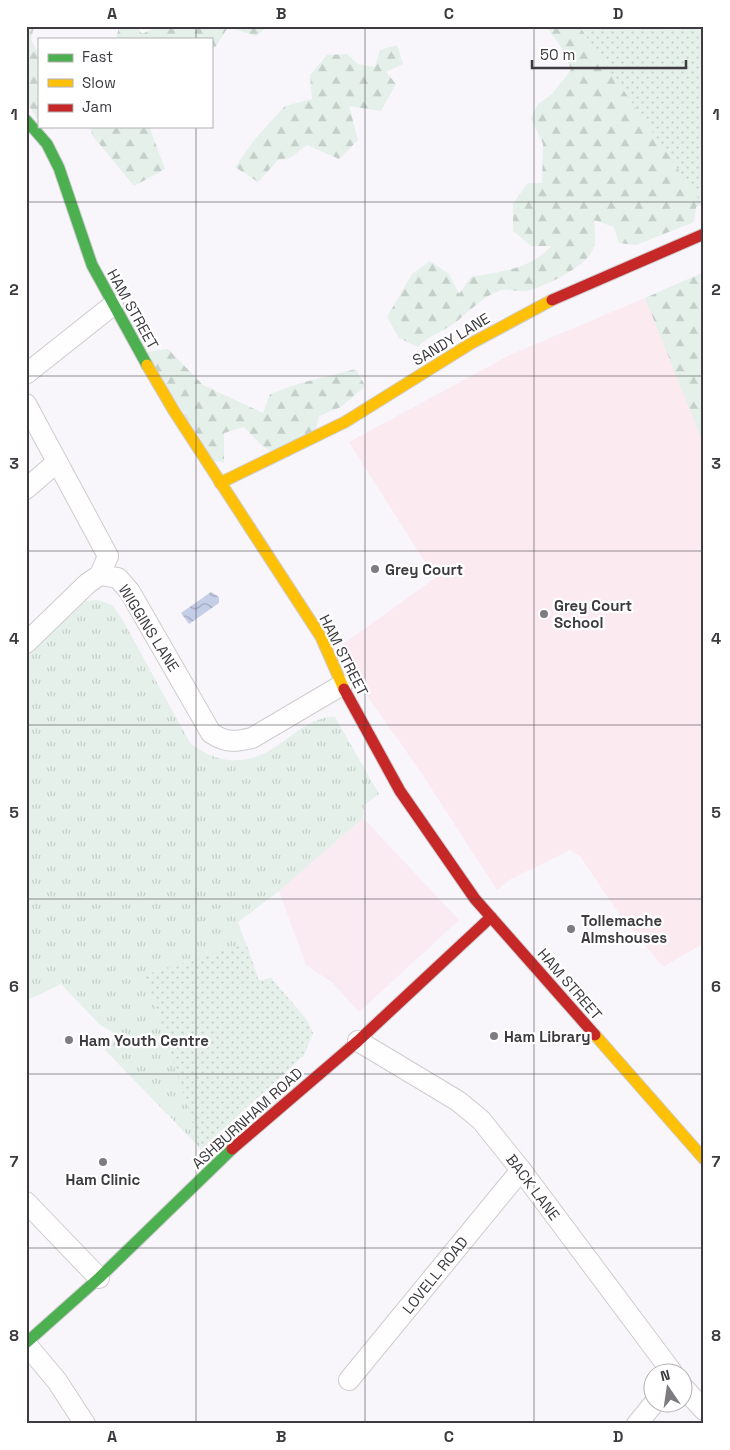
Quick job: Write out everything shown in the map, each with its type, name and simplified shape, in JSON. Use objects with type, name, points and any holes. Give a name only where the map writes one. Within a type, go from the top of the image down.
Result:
[{"type":"street","name":"HAM STREET","points":[[26,120],[48,144],[59,168],[92,265],[113,305],[174,411],[320,637],[342,685],[400,791],[458,876],[491,917],[704,1159]]},
{"type":"street","name":"SANDY LANE","points":[[220,483],[346,422],[455,353],[535,308],[704,234]]},
{"type":"street","points":[[26,374],[113,305]]},
{"type":"street","name":"WIGGINS LANE","points":[[26,404],[108,556],[100,575],[118,578],[130,592],[211,733],[221,740],[236,742],[252,738],[342,685]]},
{"type":"street","points":[[26,489],[57,462]]},
{"type":"street","points":[[26,643],[88,583],[100,575]]},
{"type":"street","name":"ASHBURNHAM ROAD","points":[[26,1344],[99,1278],[220,1160],[358,1041],[491,917]]},
{"type":"street","name":"BACK LANE","points":[[358,1041],[458,1101],[481,1120],[664,1362]]},
{"type":"street","name":"LOVELL ROAD","points":[[349,1380],[520,1170]]},
{"type":"street","points":[[26,1202],[99,1278]]},
{"type":"street","points":[[26,1344],[57,1381],[85,1424]]},
{"type":"street","points":[[692,1397],[704,1410]]},
{"type":"street","points":[[637,1424],[647,1412]]},
{"type":"shaded area","name":"Grey Court School","points":[[704,289],[704,943],[663,967],[617,911],[580,856],[570,850],[511,879],[497,890],[422,774],[335,650],[435,578],[349,442],[512,354],[645,298],[655,312]]},
{"type":"shaded area","points":[[363,818],[459,920],[359,1012],[333,983],[306,965],[279,891]]},
{"type":"green space","points":[[26,26],[34,26],[31,40],[38,53],[38,120],[26,101]]},
{"type":"green space","points":[[137,26],[142,34],[159,26],[268,26],[256,36],[228,27],[215,48],[212,48],[212,38],[116,38],[119,27]]},
{"type":"green space","points":[[546,26],[610,26],[704,204],[696,207],[694,222],[636,245],[619,243],[614,227],[594,220],[595,237],[593,249],[586,259],[571,271],[552,282],[533,289],[526,291],[502,290],[493,294],[456,322],[418,347],[399,338],[387,317],[412,274],[430,261],[449,274],[459,294],[471,277],[525,265],[543,254],[551,246],[531,246],[513,231],[513,204],[527,184],[542,183],[543,144],[531,118],[538,104],[552,94],[571,70],[564,51]]},
{"type":"green space","points":[[579,26],[704,26],[704,206],[698,198]]},
{"type":"green space","points":[[397,45],[403,64],[386,72],[396,84],[381,111],[349,106],[358,140],[339,159],[307,145],[290,158],[278,160],[258,182],[235,167],[255,139],[285,106],[312,99],[310,75],[327,55],[347,54],[358,64],[375,67],[380,50]]},
{"type":"green space","points":[[91,128],[150,128],[165,169],[134,186],[92,135]]},
{"type":"green space","points":[[704,272],[704,445],[645,298]]},
{"type":"green space","points":[[168,349],[203,385],[263,413],[270,394],[301,383],[356,369],[365,386],[341,407],[319,416],[316,430],[271,451],[261,445],[244,427],[224,433],[224,462],[214,461],[145,352]]},
{"type":"green space","points":[[98,600],[112,605],[121,617],[190,743],[194,746],[217,758],[245,760],[273,748],[309,724],[321,719],[335,717],[379,794],[364,805],[363,818],[279,891],[238,922],[259,981],[271,978],[306,1019],[313,1033],[304,1055],[201,1149],[105,1050],[117,1035],[99,1024],[61,984],[26,1001],[26,657],[86,601]]},
{"type":"green space","points":[[246,943],[259,981],[271,978],[306,1019],[313,1033],[304,1055],[201,1149],[145,975]]},
{"type":"water","points":[[211,592],[219,597],[219,603],[189,624],[181,613]]},
{"type":"traffic: fast","points":[[26,120],[47,144],[59,168],[92,265],[147,365]]},
{"type":"traffic: fast","points":[[26,1343],[99,1278],[232,1149]]},
{"type":"traffic: slow","points":[[220,483],[345,422],[470,344],[552,300]]},
{"type":"traffic: slow","points":[[147,365],[174,411],[321,637],[344,689]]},
{"type":"traffic: slow","points":[[595,1035],[704,1159]]},
{"type":"traffic: jam","points":[[552,300],[704,234]]},
{"type":"traffic: jam","points":[[344,689],[400,791],[475,899],[595,1035]]},
{"type":"traffic: jam","points":[[232,1149],[358,1041],[491,917]]},
{"type":"place","name":"Grey Court","points":[[375,569]]},
{"type":"place","name":"Grey Court School","points":[[544,614]]},
{"type":"place","name":"Tollemache Almshouses","points":[[571,929]]},
{"type":"place","name":"Ham Library","points":[[494,1036]]},
{"type":"place","name":"Ham Youth Centre","points":[[69,1040]]},
{"type":"place","name":"Ham Clinic","points":[[103,1162]]}]
